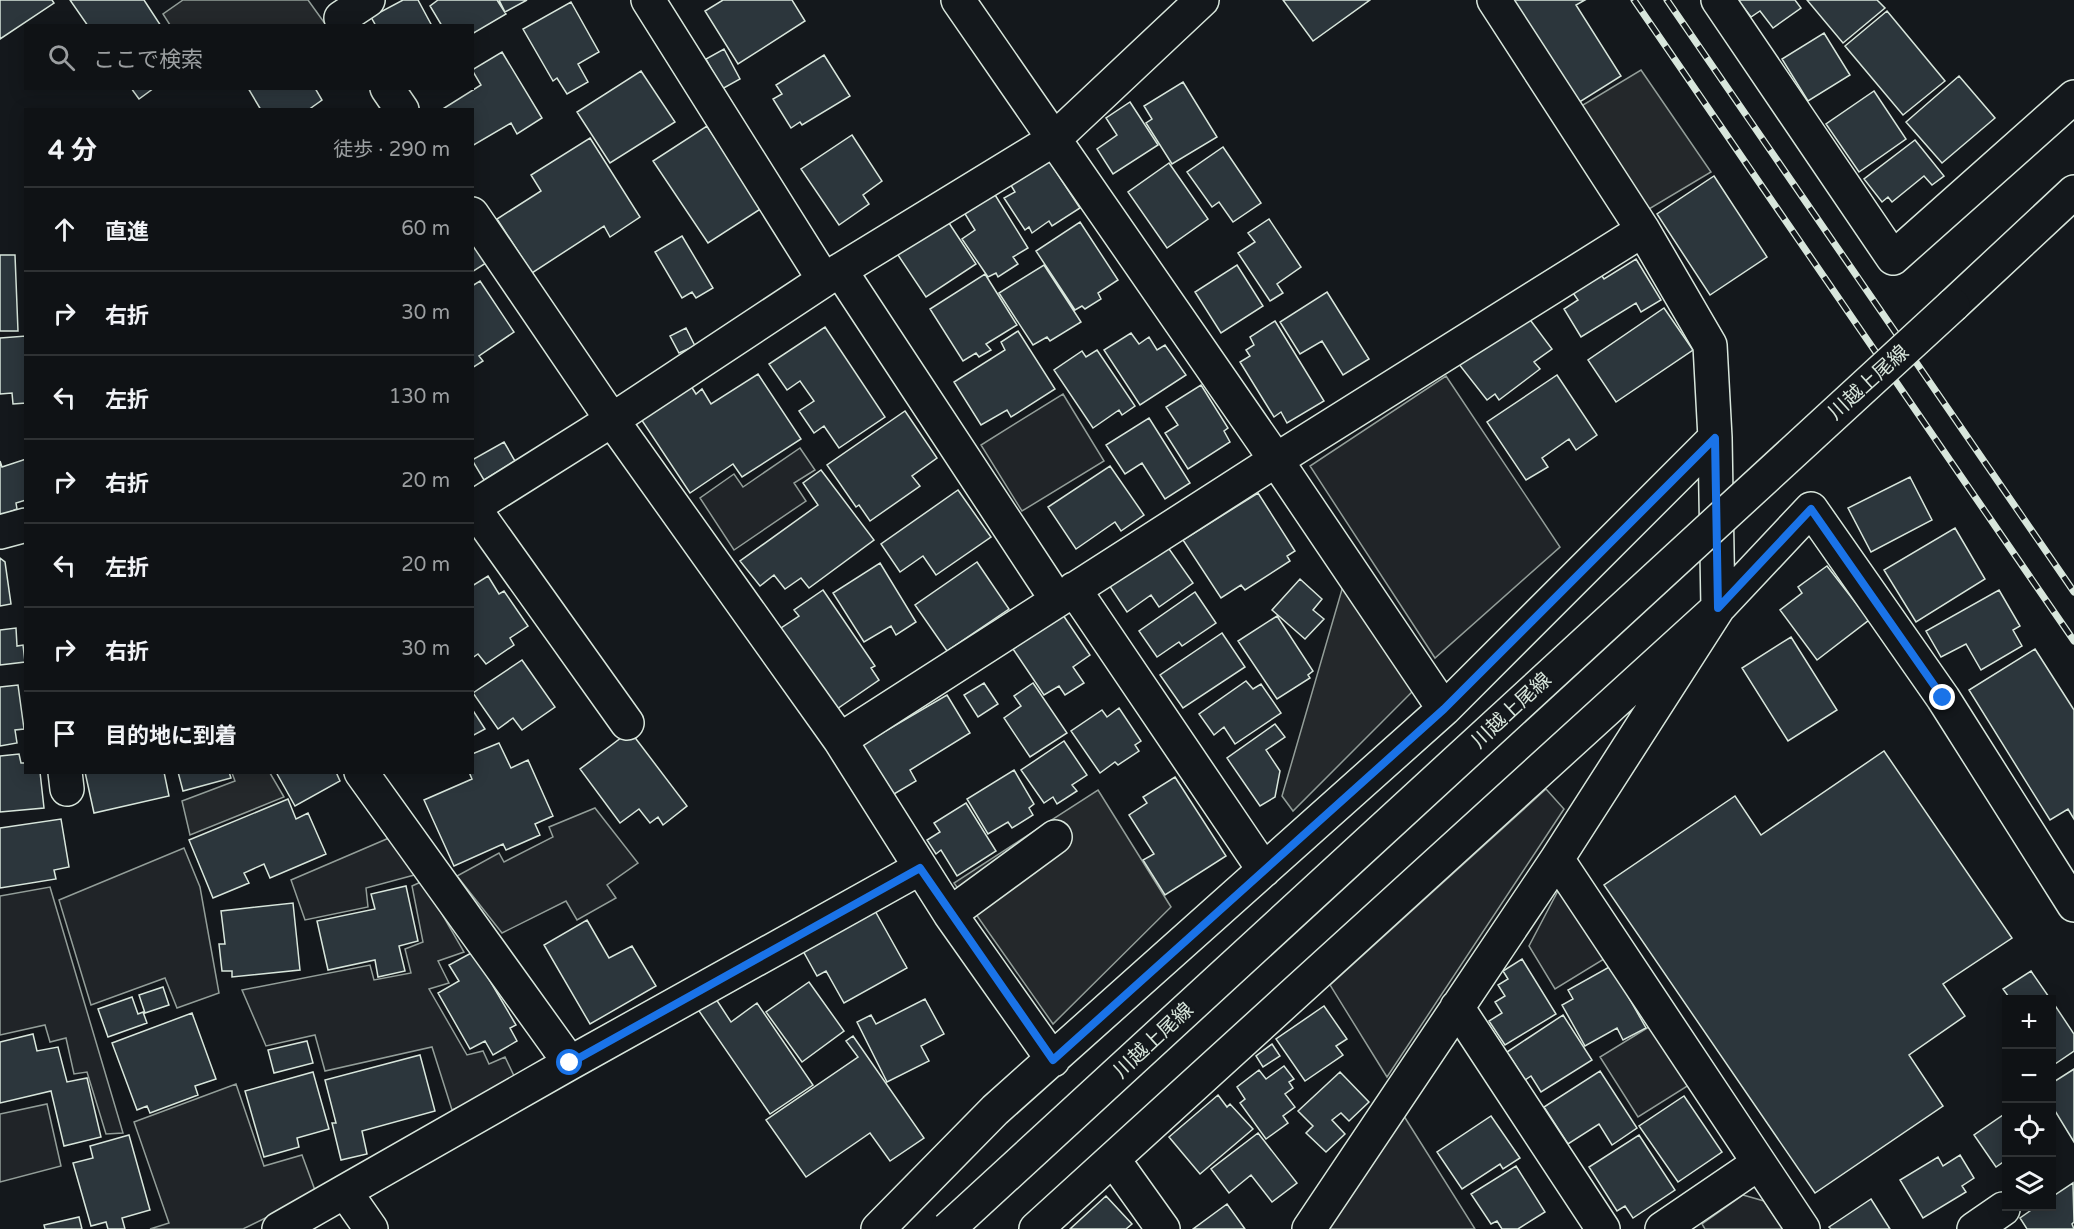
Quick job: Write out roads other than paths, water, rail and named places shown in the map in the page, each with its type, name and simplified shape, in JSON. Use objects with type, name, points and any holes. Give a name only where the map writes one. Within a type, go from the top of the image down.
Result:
[{"type":"street","points":[[338,15],[368,0]]},
{"type":"street","points":[[648,0],[832,275],[1066,594],[1264,870]]},
{"type":"street","points":[[958,0],[1276,460],[1444,709]]},
{"type":"street","points":[[474,506],[612,420],[832,275],[1053,140],[1202,0]]},
{"type":"street","points":[[1309,1229],[1557,859],[1718,608],[1715,438],[1710,345],[1643,230],[1494,0]]},
{"type":"street","points":[[1718,0],[1893,258],[2074,97]]},
{"type":"street","points":[[388,90],[401,108]]},
{"type":"street","name":"川越上尾線","points":[[948,1229],[2074,192]]},
{"type":"street","points":[[474,217],[612,420],[840,740],[950,914],[1053,1060]]},
{"type":"street","points":[[840,740],[1276,460],[1643,230]]},
{"type":"street","points":[[879,1229],[995,1110],[1444,709],[1715,438]]},
{"type":"street","points":[[474,508],[627,723]]},
{"type":"street","points":[[1036,1229],[1718,608],[1811,509],[1943,698],[2074,905]]},
{"type":"street","points":[[0,532],[24,526]]},
{"type":"street","points":[[362,774],[570,1063]]},
{"type":"street","points":[[950,914],[1056,837]]},
{"type":"street","points":[[1557,859],[1803,1229]]},
{"type":"street","points":[[279,1229],[570,1063],[920,868]]},
{"type":"street","points":[[1457,1007],[1603,1229]]},
{"type":"street","points":[[1113,1159],[1163,1229]]},
{"type":"street","points":[[1662,1229],[1759,1163]]},
{"type":"street","points":[[345,1193],[371,1229]]},
{"type":"street","points":[[1974,1229],[2002,1210]]},
{"type":"railway","points":[[1634,0],[2074,641]]},
{"type":"railway","points":[[1667,0],[2074,592]]}]
